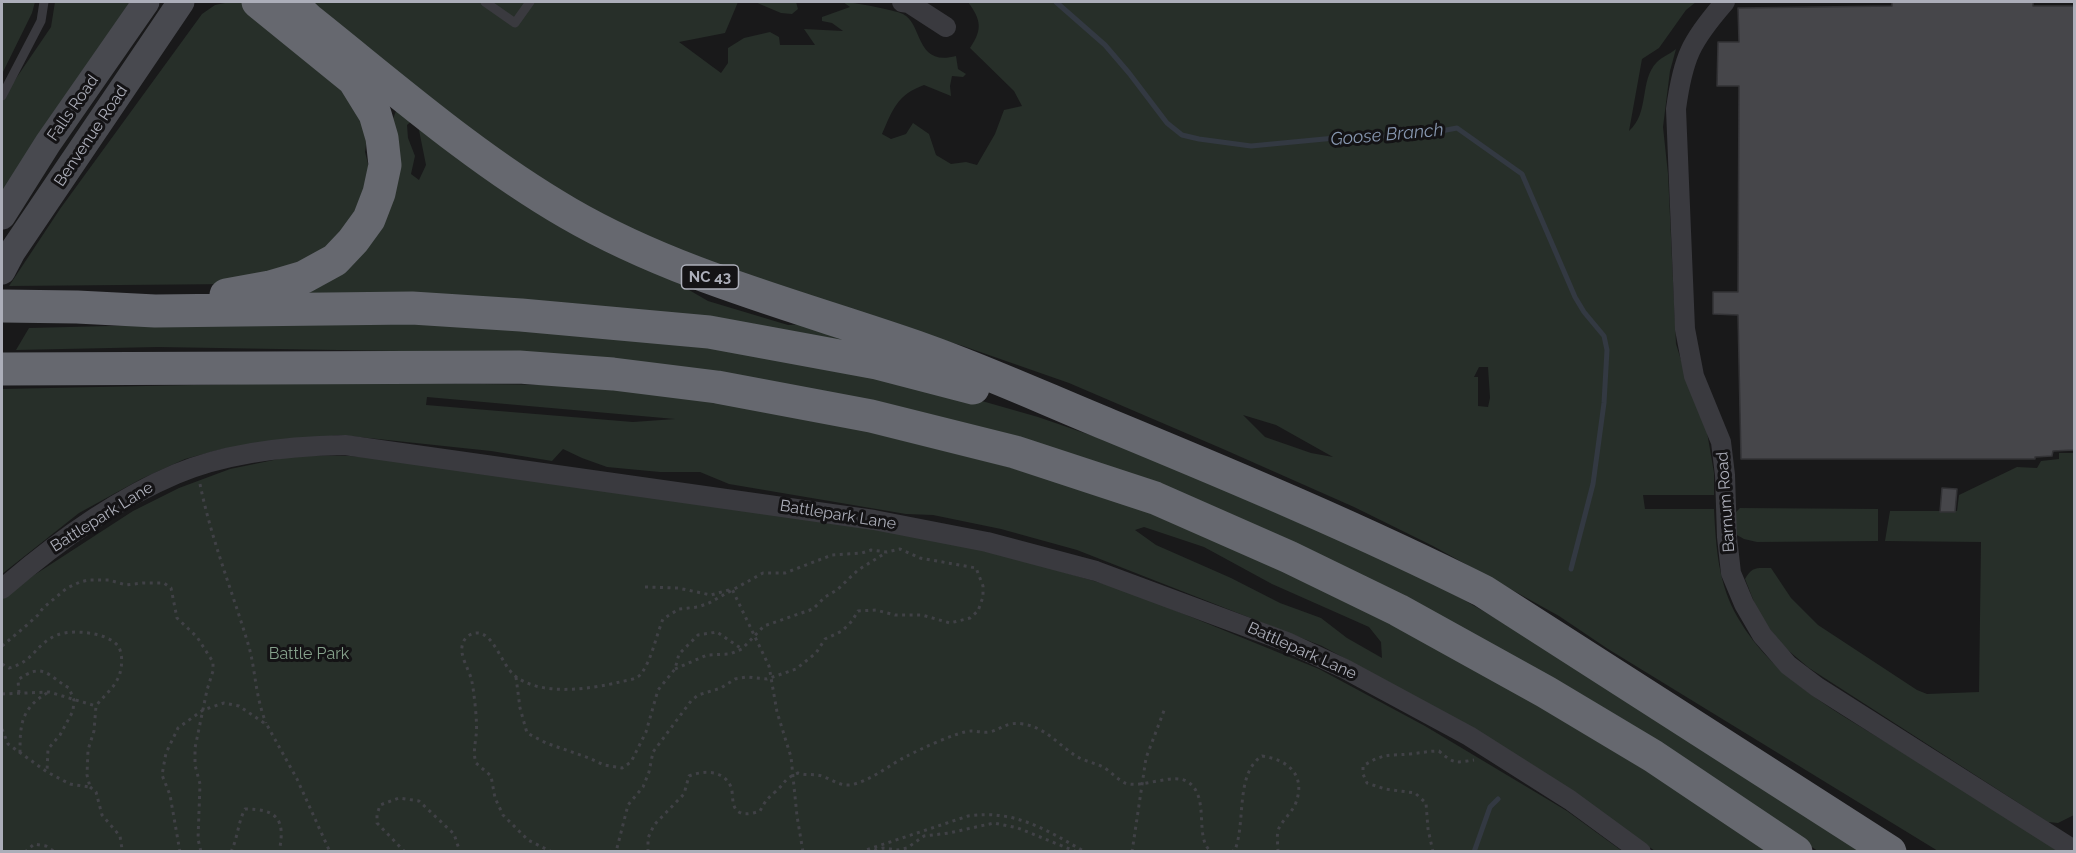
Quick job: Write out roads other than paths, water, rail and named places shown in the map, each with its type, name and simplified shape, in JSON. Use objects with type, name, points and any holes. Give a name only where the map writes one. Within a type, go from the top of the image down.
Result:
[{"type":"highway","points":[[2,306],[67,306],[230,295],[270,288],[304,277],[335,260],[353,241],[369,219],[379,193],[385,165],[382,138],[375,114],[354,80],[258,2]]},
{"type":"highway","name":"NC 43","points":[[290,2],[309,20],[453,136],[511,178],[570,214],[632,247],[697,273],[929,351],[1183,456]]},
{"type":"highway","points":[[67,306],[155,312],[412,308],[521,315],[709,332],[877,363],[1014,398],[1183,456],[1366,535],[1483,591],[1890,852]]},
{"type":"highway","points":[[12,369],[519,367],[613,374],[717,387],[871,416],[1015,452],[1155,498],[1398,610],[1546,692],[1653,756],[1796,852]]},
{"type":"main road","name":"Falls Road","points":[[2,216],[48,143],[146,2]]},
{"type":"main road","name":"Benvenue Road","points":[[2,271],[12,252],[181,2]]},
{"type":"street","points":[[902,2],[909,3],[946,27]]},
{"type":"street","name":"Barnum Road","points":[[1725,2],[1689,48],[1680,78],[1676,109],[1685,329],[1694,376],[1711,412],[1721,442],[1731,573],[1744,604],[1762,635],[1788,665],[1817,687],[2074,850]]},
{"type":"street","name":"Battlepark Lane","points":[[2,589],[34,561],[87,523],[134,494],[177,474],[222,459],[302,446],[345,445],[874,520],[987,542],[1096,571],[1287,642],[1345,669],[1469,736],[1520,767],[1641,852]]},
{"type":"lane","points":[[2,96],[40,21],[44,2]]},
{"type":"lane","points":[[485,2],[515,23],[530,2]]},
{"type":"waterway","name":"Goose Branch","points":[[1056,2],[1105,45],[1167,123],[1182,135],[1251,146],[1335,138],[1420,135],[1457,128],[1522,174],[1575,297],[1604,336],[1607,350],[1604,403],[1593,484],[1571,569]]},
{"type":"waterway","name":"Goose Branch","points":[[1474,852],[1490,807],[1498,799]]},
{"type":"park label","name":"Battle Park","points":[[309,654]]}]
